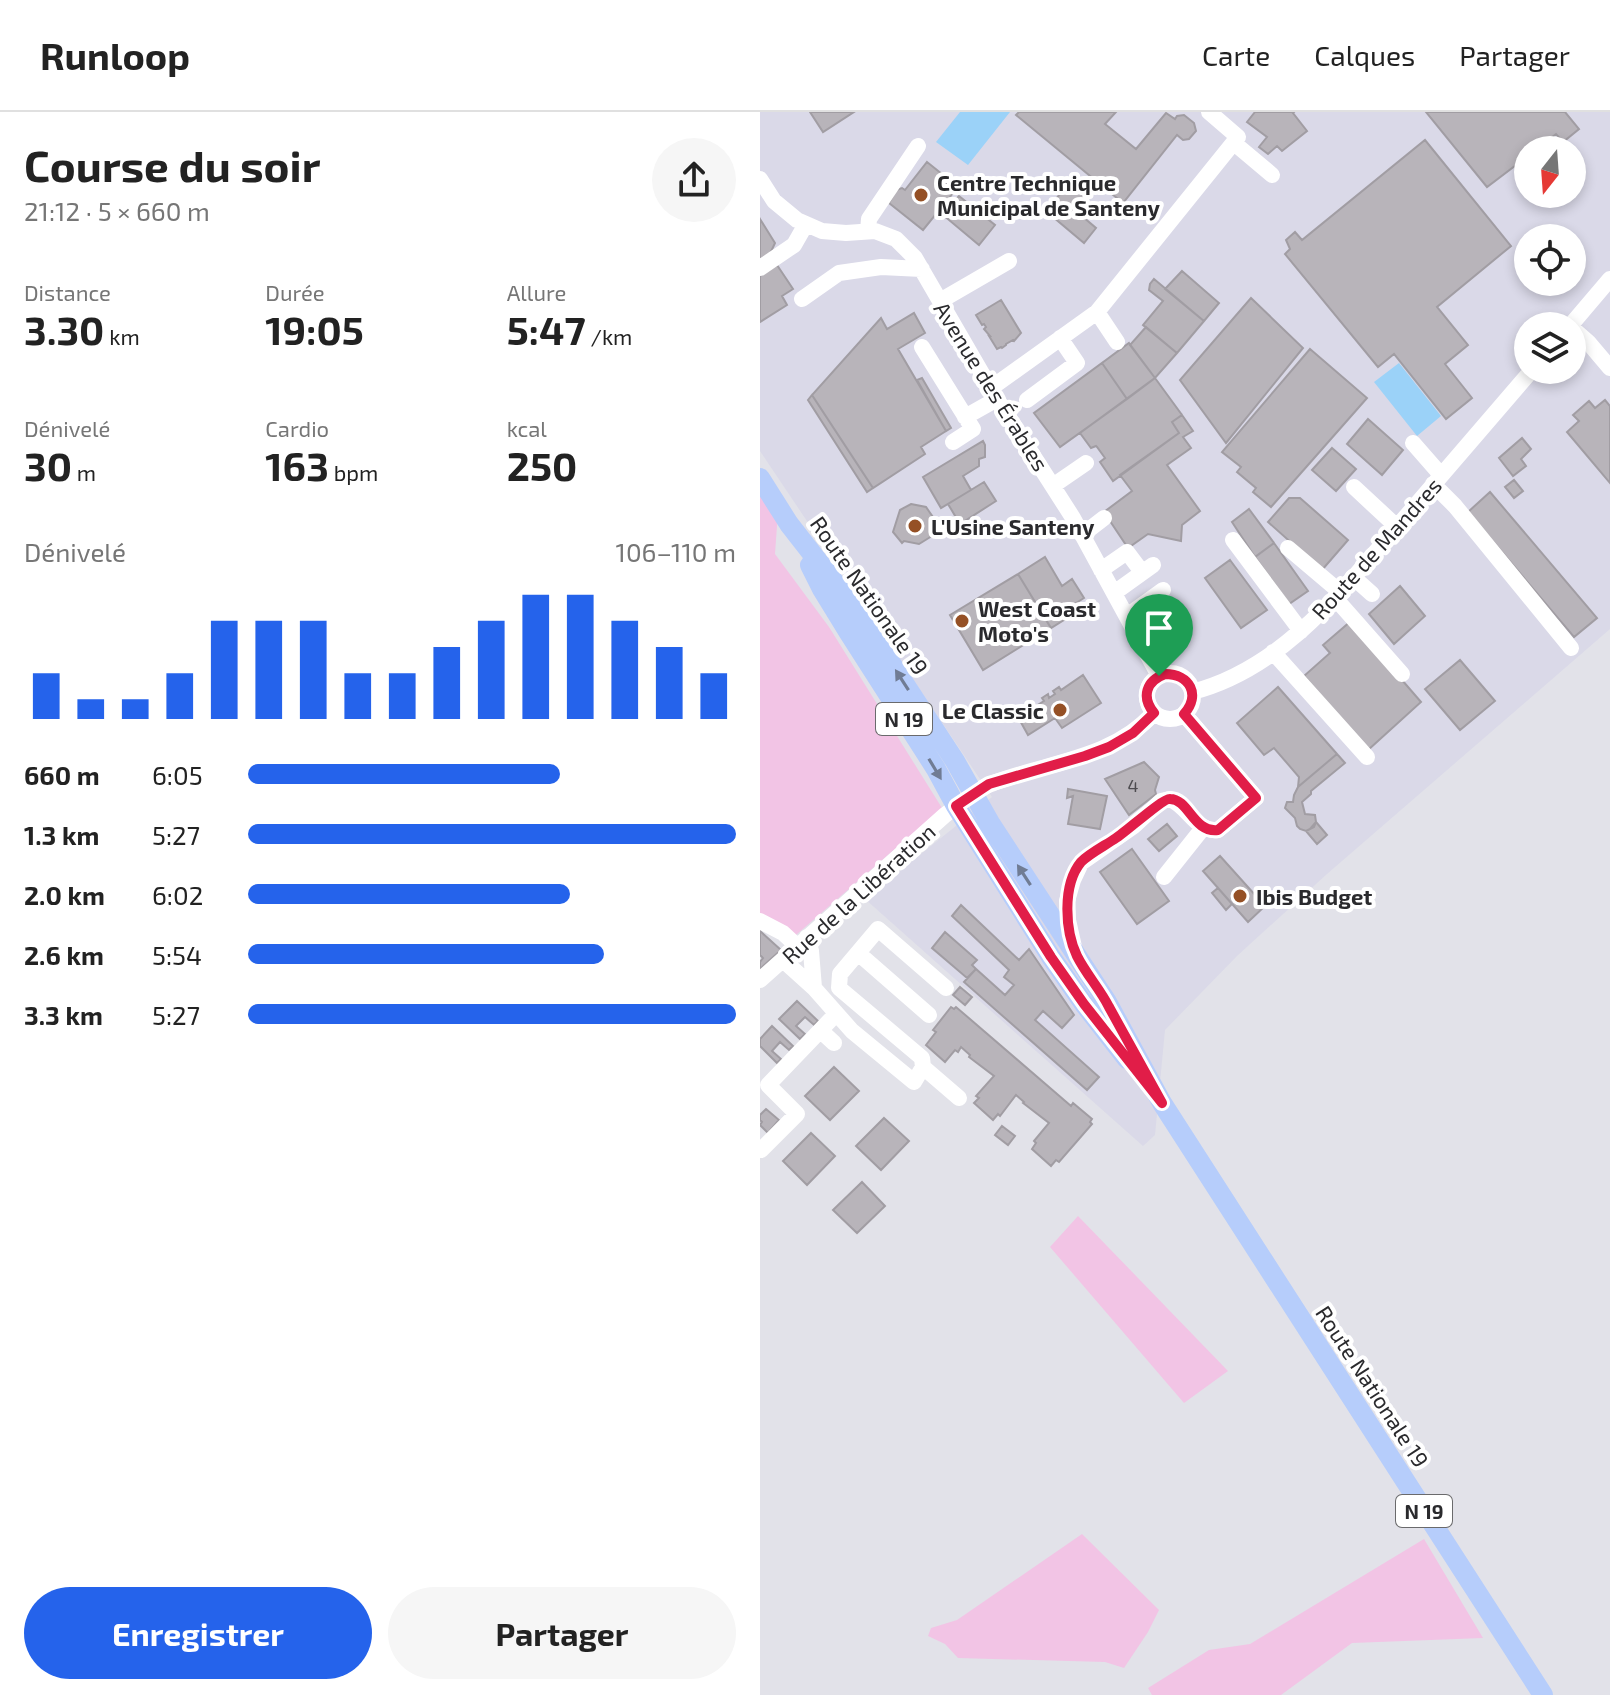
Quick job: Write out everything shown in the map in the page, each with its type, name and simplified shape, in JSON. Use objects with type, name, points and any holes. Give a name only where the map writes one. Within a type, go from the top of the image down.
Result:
[{"type":"main road","name":"Route Nationale 19","points":[[760,478],[789,524],[822,589],[1075,993],[1162,1103]]},
{"type":"main road","name":"Route Nationale 19","points":[[789,524],[881,648],[955,761],[990,823],[1107,1002],[1162,1103],[1543,1695]]},
{"type":"street","points":[[965,417],[1060,338],[1097,312],[1234,143],[1238,137],[1209,112]]},
{"type":"street","points":[[1234,143],[1272,175]]},
{"type":"street","points":[[868,231],[869,219],[918,146]]},
{"type":"street","name":"Avenue des Érables","points":[[760,179],[774,201],[797,220],[822,231],[875,231],[896,239],[915,258],[994,394],[1054,485],[1159,676]]},
{"type":"street","points":[[760,268],[794,245],[806,224]]},
{"type":"street","points":[[940,301],[1009,261]]},
{"type":"street","points":[[802,299],[839,273],[881,267],[922,269]]},
{"type":"street","points":[[1586,312],[1607,291]]},
{"type":"street","points":[[1097,312],[1117,342]]},
{"type":"street","points":[[1027,400],[1077,363],[1060,338]]},
{"type":"street","points":[[1586,340],[1610,368]]},
{"type":"street","points":[[922,347],[973,429],[953,442]]},
{"type":"street","name":"Route de Mandres","points":[[1192,692],[1224,683],[1301,631],[1338,595],[1520,384]]},
{"type":"street","points":[[1413,443],[1455,506],[1571,648]]},
{"type":"street","points":[[1054,485],[1086,463]]},
{"type":"street","points":[[1354,487],[1397,527]]},
{"type":"street","points":[[1082,535],[1104,518]]},
{"type":"street","points":[[1233,540],[1301,631]]},
{"type":"street","points":[[1288,548],[1338,595],[1402,674]]},
{"type":"street","points":[[1101,570],[1127,552],[1147,569],[1114,593]]},
{"type":"street","points":[[1353,577],[1372,594]]},
{"type":"street","points":[[1127,616],[1163,590]]},
{"type":"street","points":[[1273,652],[1367,757]]},
{"type":"street","points":[[1165,674],[1179,675],[1190,685],[1192,692],[1191,704],[1184,714],[1172,719],[1159,717],[1147,701],[1153,680],[1165,674]]},
{"type":"street","points":[[956,806],[989,784],[1109,747],[1133,733],[1154,713]]},
{"type":"street","points":[[1076,954],[1067,901],[1081,863],[1134,826],[1161,801],[1170,799],[1179,802],[1203,828],[1210,831],[1218,830],[1256,798],[1184,714]]},
{"type":"street","name":"Rue de la Libération","points":[[760,980],[956,806]]},
{"type":"street","points":[[1164,877],[1203,828]]},
{"type":"street","points":[[760,921],[802,942],[811,951],[814,988]]},
{"type":"street","points":[[918,1075],[922,1058],[839,988],[840,974],[878,929],[946,988]]},
{"type":"street","points":[[858,953],[929,1015]]},
{"type":"street","points":[[783,960],[814,988],[852,1031],[959,1098]]},
{"type":"street","points":[[761,1150],[797,1114],[764,1090],[836,1014]]},
{"type":"street","points":[[821,1031],[834,1043]]},
{"type":"shaded area","points":[[760,112],[1610,112],[1610,629],[1327,874],[1237,956],[1165,1030],[1155,1135],[1143,1146],[865,899],[992,797],[760,451]]},
{"type":"shaded area","points":[[760,481],[778,512],[775,554],[829,627],[942,808],[796,935],[760,916]]},
{"type":"shaded area","points":[[1078,1216],[1228,1371],[1184,1403],[1050,1247]]},
{"type":"shaded area","points":[[1082,1534],[1159,1610],[1124,1668],[1105,1662],[958,1658],[945,1644],[928,1636],[931,1628],[957,1620]]},
{"type":"shaded area","points":[[1424,1539],[1483,1638],[1352,1643],[1281,1695],[1152,1695],[1148,1688],[1209,1650],[1250,1644]]},
{"type":"water","points":[[960,112],[1010,112],[968,165],[936,142]]},
{"type":"water","points":[[1399,363],[1441,416],[1417,436],[1374,382]]},
{"type":"building","points":[[810,112],[854,112],[823,132]]},
{"type":"building","points":[[1019,112],[1116,112],[1105,124],[1136,149],[1166,113],[1175,119],[1184,115],[1194,123],[1196,131],[1189,139],[1183,140],[1177,135],[1123,203],[1016,115]]},
{"type":"building","points":[[1255,112],[1294,112],[1307,131],[1282,151],[1277,146],[1268,154],[1259,147],[1267,137],[1247,122]]},
{"type":"building","points":[[1426,112],[1565,112],[1579,129],[1570,136],[1514,136],[1514,167],[1487,187]]},
{"type":"building","points":[[1425,140],[1511,246],[1437,307],[1468,345],[1445,364],[1472,398],[1446,419],[1394,354],[1378,367],[1285,254],[1290,249],[1286,240],[1295,232],[1302,240]]},
{"type":"building","name":"Centre Technique Municipal de Santeny","points":[[927,162],[958,187],[923,230],[889,203],[896,190],[905,190]]},
{"type":"building","points":[[1074,177],[1092,191],[1076,211],[1096,228],[1084,243],[1046,211]]},
{"type":"building","points":[[959,196],[995,225],[979,245],[943,215]]},
{"type":"building","points":[[760,219],[775,243],[768,258],[760,263]]},
{"type":"building","points":[[777,265],[793,289],[782,296],[787,305],[760,322],[760,276]]},
{"type":"building","points":[[1182,271],[1219,303],[1204,321],[1165,289]]},
{"type":"building","points":[[1154,279],[1204,321],[1177,353],[1143,325],[1163,301],[1149,290]]},
{"type":"building","points":[[1251,298],[1303,348],[1226,443],[1180,380]]},
{"type":"building","points":[[1001,300],[1021,333],[1014,341],[997,349],[976,315]]},
{"type":"building","points":[[914,313],[925,333],[898,349],[946,431],[921,447],[925,454],[873,488],[812,395],[881,318],[887,329]]},
{"type":"building","points":[[1146,327],[1177,353],[1155,378],[1130,345]]},
{"type":"building","points":[[1129,343],[1155,378],[1127,399],[1102,363]]},
{"type":"building","points":[[1310,349],[1367,398],[1271,507],[1253,492],[1256,488],[1237,472],[1241,467],[1222,452]]},
{"type":"building","points":[[1102,363],[1127,399],[1060,447],[1034,413]]},
{"type":"building","points":[[922,378],[951,428],[946,431],[917,380]]},
{"type":"building","points":[[1155,378],[1182,415],[1172,422],[1179,433],[1113,481],[1100,462],[1105,458],[1096,446],[1091,448],[1080,433]]},
{"type":"building","points":[[812,395],[873,488],[867,492],[808,400]]},
{"type":"building","points":[[1605,400],[1610,406],[1610,483],[1567,432],[1579,421],[1573,415],[1589,401],[1595,408]]},
{"type":"building","points":[[1182,415],[1193,431],[1183,437],[1191,448],[1167,465],[1200,511],[1182,525],[1181,541],[1148,534],[1128,548],[1104,512],[1132,491],[1120,475],[1179,433],[1172,422]]},
{"type":"building","points":[[1368,419],[1403,450],[1382,475],[1347,444]]},
{"type":"building","points":[[1522,438],[1531,449],[1521,459],[1526,466],[1513,476],[1499,458]]},
{"type":"building","points":[[983,441],[985,457],[979,459],[979,466],[963,476],[971,490],[941,508],[923,477]]},
{"type":"building","points":[[1332,448],[1356,469],[1336,491],[1312,470]]},
{"type":"building","points":[[1514,480],[1523,491],[1514,498],[1505,487]]},
{"type":"building","points":[[984,482],[996,501],[960,524],[948,504]]},
{"type":"building","points":[[1490,492],[1597,618],[1574,637],[1468,512]]},
{"type":"building","points":[[1289,498],[1300,498],[1348,540],[1322,570],[1268,522]]},
{"type":"building","name":"L'Usine Santeny","points":[[911,504],[926,507],[935,520],[932,536],[919,544],[902,543],[893,532],[900,510]]},
{"type":"building","points":[[1249,509],[1274,543],[1255,557],[1232,522]]},
{"type":"building","points":[[1274,543],[1308,591],[1289,604],[1255,557]]},
{"type":"building","points":[[1045,557],[1062,586],[1072,579],[1084,598],[1076,603],[1080,610],[1051,628],[1018,574]]},
{"type":"building","points":[[1230,560],[1267,610],[1241,628],[1205,578]]},
{"type":"building","points":[[1018,574],[1051,628],[983,670],[950,615]]},
{"type":"building","points":[[1400,586],[1425,616],[1394,644],[1369,614]]},
{"type":"building","points":[[1351,621],[1421,702],[1368,750],[1304,676],[1330,653],[1323,645]]},
{"type":"building","points":[[1460,660],[1495,701],[1460,730],[1425,689]]},
{"type":"building","name":"Le Classic","points":[[1083,675],[1101,703],[1062,728],[1055,718],[1028,735],[1018,717],[1044,701],[1042,698],[1048,694],[1049,698],[1055,694],[1053,691],[1059,687],[1061,690]]},
{"type":"building","points":[[1278,687],[1337,754],[1298,787],[1299,777],[1274,748],[1264,755],[1237,723]]},
{"type":"building","points":[[1337,754],[1345,763],[1302,802],[1305,814],[1315,815],[1316,822],[1306,831],[1300,829],[1285,808],[1287,802],[1293,802],[1298,787]]},
{"type":"building","points":[[1144,762],[1159,777],[1156,794],[1129,815],[1105,779]]},
{"type":"building","points":[[1068,789],[1107,796],[1100,829],[1068,824],[1073,796],[1067,798]]},
{"type":"building","points":[[1316,822],[1327,835],[1317,844],[1306,831]]},
{"type":"building","points":[[1167,824],[1177,836],[1159,851],[1148,839]]},
{"type":"building","points":[[1132,849],[1169,901],[1137,924],[1100,872]]},
{"type":"building","name":"Ibis Budget","points":[[1220,856],[1265,906],[1248,922],[1203,871]]},
{"type":"building","points":[[1218,888],[1232,904],[1226,910],[1212,893]]},
{"type":"building","points":[[961,905],[1019,960],[1029,949],[1074,1015],[1062,1028],[1043,1011],[1035,1020],[1099,1077],[1087,1090],[964,982],[976,969],[1005,995],[1014,985],[1004,977],[1009,970],[952,916]]},
{"type":"building","points":[[760,931],[781,950],[760,969],[763,958],[760,955]]},
{"type":"building","points":[[945,932],[977,960],[972,965],[976,969],[967,978],[932,948]]},
{"type":"building","points":[[960,987],[972,997],[965,1005],[953,995]]},
{"type":"building","points":[[797,1001],[818,1021],[814,1025],[805,1017],[796,1026],[805,1034],[800,1039],[779,1019]]},
{"type":"building","points":[[951,1007],[956,1007],[1071,1106],[1073,1103],[1092,1119],[1092,1124],[1059,1162],[1056,1160],[1051,1166],[1032,1149],[1036,1143],[1034,1141],[1049,1123],[1016,1095],[1000,1116],[998,1114],[993,1120],[974,1103],[979,1098],[976,1096],[994,1076],[961,1047],[945,1062],[926,1045]]},
{"type":"building","points":[[772,1026],[793,1046],[789,1050],[780,1042],[772,1051],[781,1059],[777,1063],[760,1046],[760,1039]]},
{"type":"building","points":[[834,1067],[859,1091],[830,1120],[805,1096]]},
{"type":"building","points":[[766,1109],[779,1120],[768,1133],[760,1125],[760,1115]]},
{"type":"building","points":[[884,1118],[909,1141],[881,1170],[856,1146]]},
{"type":"building","points":[[1002,1126],[1015,1136],[1008,1145],[995,1135]]},
{"type":"building","points":[[811,1133],[835,1156],[807,1185],[783,1161]]},
{"type":"building","points":[[862,1182],[885,1206],[857,1233],[833,1210]]},
{"type":"place","name":"Centre Technique Municipal de Santeny","points":[[921,195]]},
{"type":"place","name":"L'Usine Santeny","points":[[915,526]]},
{"type":"place","name":"West Coast Moto's","points":[[962,621]]},
{"type":"place","name":"Le Classic","points":[[1060,710]]},
{"type":"place","name":"Ibis Budget","points":[[1240,896]]},
{"type":"route","points":[[1179,675],[1190,685],[1193,698],[1184,714],[1256,798],[1218,830],[1210,831],[1203,828],[1179,802],[1170,799],[1161,801],[1134,826],[1081,863],[1073,880],[1067,901],[1076,954],[1107,1002],[1162,1103],[1051,957],[956,806],[989,784],[1085,756],[1133,733],[1154,713],[1149,708],[1147,693],[1153,680],[1159,676],[1179,675]]}]
